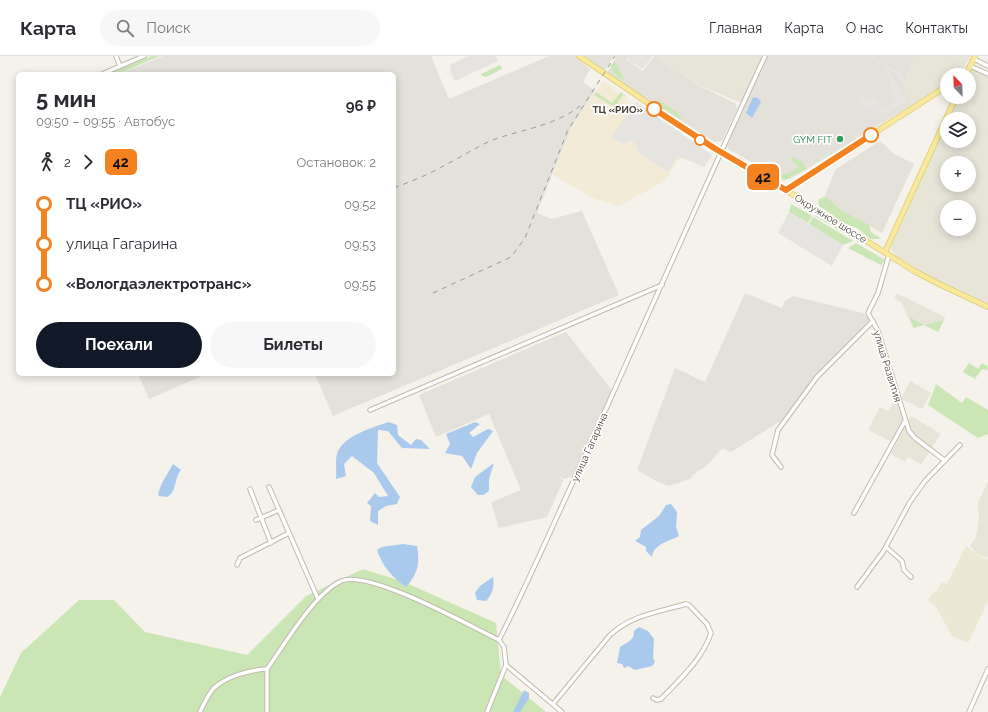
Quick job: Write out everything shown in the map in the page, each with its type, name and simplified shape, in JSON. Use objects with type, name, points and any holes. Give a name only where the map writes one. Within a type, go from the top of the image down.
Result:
[{"type":"main road","name":"Окружное шоссе","points":[[579,56],[603,74],[720,152],[796,196],[932,281],[988,307]]},
{"type":"main road","points":[[970,66],[974,57]]},
{"type":"main road","points":[[786,190],[795,182],[940,90]]},
{"type":"main road","points":[[887,254],[953,104]]},
{"type":"main road","points":[[795,182],[794,188],[796,196]]},
{"type":"street","points":[[116,56],[120,66]]},
{"type":"street","points":[[106,72],[144,56]]},
{"type":"street","name":"улица Гагарина","points":[[499,640],[551,531],[720,152],[765,56]]},
{"type":"street","points":[[974,57],[988,66]]},
{"type":"street","points":[[970,66],[988,74]]},
{"type":"street","name":"улица Развития","points":[[887,254],[878,293],[868,313],[878,331],[905,421],[911,434],[944,460]]},
{"type":"street","points":[[370,410],[662,285]]},
{"type":"street","points":[[781,467],[772,455],[778,430],[817,377],[873,321]]},
{"type":"street","points":[[854,513],[905,421]]},
{"type":"street","points":[[857,588],[886,547],[910,502],[925,481],[960,445]]},
{"type":"street","points":[[269,487],[318,599]]},
{"type":"street","points":[[250,490],[271,543]]},
{"type":"street","points":[[256,520],[279,510]]},
{"type":"street","points":[[237,565],[240,558],[289,533]]},
{"type":"street","points":[[886,547],[903,562],[904,570],[911,577]]},
{"type":"street","points":[[267,712],[267,669],[318,599],[336,584],[349,579],[371,583],[404,594],[499,640],[504,647],[506,665],[487,712]]},
{"type":"street","points":[[553,704],[610,635],[621,625],[630,620],[686,604],[689,605],[706,624],[711,633],[709,639],[698,661],[661,699],[656,700],[653,698]]},
{"type":"street","points":[[506,665],[562,712]]},
{"type":"street","points":[[200,712],[212,690],[222,682],[247,672],[267,669]]},
{"type":"street","points":[[969,712],[988,670]]},
{"type":"shaded area","points":[[163,56],[431,56],[449,99],[549,56],[575,56],[590,69],[583,82],[595,91],[571,128],[537,213],[551,219],[582,211],[619,295],[333,416],[316,376],[396,376],[396,72],[125,72]]},
{"type":"shaded area","points":[[468,56],[496,56],[498,61],[455,81],[451,73],[450,65]]},
{"type":"shaded area","points":[[584,56],[614,56],[604,71]]},
{"type":"shaded area","points":[[617,56],[629,56],[626,60],[643,71],[654,56],[698,85],[736,104],[737,109],[722,141],[715,142],[607,73]]},
{"type":"shaded area","points":[[629,56],[652,56],[643,69],[627,60]]},
{"type":"shaded area","points":[[654,56],[762,56],[742,101],[739,102],[699,85]]},
{"type":"shaded area","points":[[766,56],[915,56],[904,83],[905,92],[912,105],[792,178],[783,180],[730,150],[725,145]]},
{"type":"shaded area","points":[[866,56],[872,56],[901,73],[905,86],[903,87],[897,74]]},
{"type":"shaded area","points":[[915,56],[971,56],[964,68],[940,68],[940,87],[912,105],[905,92],[904,83]]},
{"type":"shaded area","points":[[885,69],[890,73],[908,101],[885,114],[873,110],[872,112],[860,105],[859,101],[860,94],[867,98],[874,97],[882,109],[894,102],[890,86],[892,83],[884,71]]},
{"type":"shaded area","points":[[976,70],[988,75],[988,304],[938,281],[895,256],[891,250],[940,139],[940,148],[976,148],[976,112],[952,112],[956,104],[976,104]]},
{"type":"shaded area","points":[[603,81],[687,144],[683,156],[678,160],[665,181],[619,206],[595,199],[553,175],[571,128]]},
{"type":"shaded area","points":[[636,102],[712,155],[704,167],[678,156],[668,172],[639,153],[637,146],[631,140],[624,144],[612,137]]},
{"type":"shaded area","points":[[880,141],[893,153],[914,164],[882,233],[823,200],[836,169]]},
{"type":"shaded area","points":[[789,212],[843,245],[832,266],[778,233]]},
{"type":"shaded area","points":[[745,293],[782,308],[785,301],[793,296],[863,313],[872,322],[811,381],[787,417],[731,452],[722,449],[704,468],[697,471],[690,479],[669,486],[658,482],[637,470],[675,368],[705,382]]},
{"type":"shaded area","points":[[897,293],[945,317],[944,320],[913,328],[901,302],[894,298]]},
{"type":"shaded area","points":[[566,332],[612,390],[573,476],[564,479],[559,476],[563,481],[547,517],[499,528],[491,502],[521,490],[489,414],[436,437],[419,395]]},
{"type":"shaded area","points":[[139,376],[202,376],[149,399]]},
{"type":"shaded area","points":[[910,381],[931,393],[922,409],[901,399]]},
{"type":"shaded area","points":[[897,398],[904,420],[892,442],[868,430],[880,407],[888,411]]},
{"type":"shaded area","points":[[911,416],[941,434],[921,464],[908,457],[905,462],[891,454]]},
{"type":"shaded area","points":[[988,482],[988,558],[979,555],[970,546],[976,537],[979,519],[978,503]]},
{"type":"shaded area","points":[[966,546],[979,556],[988,560],[988,601],[968,643],[952,636],[935,605],[928,601],[932,594],[937,591],[942,582],[947,584]]},
{"type":"green space","points":[[151,56],[160,56],[123,72],[114,72]]},
{"type":"green space","points":[[615,62],[624,78],[623,80],[616,76],[610,65]]},
{"type":"green space","points":[[500,65],[502,69],[486,77],[482,76],[481,74]]},
{"type":"green space","points":[[596,92],[612,103],[621,92],[628,98],[623,95],[616,105],[613,106],[594,95]]},
{"type":"green space","points":[[658,100],[678,113],[682,118],[680,119],[659,105]]},
{"type":"green space","points":[[793,157],[803,162],[806,169],[785,180],[768,171],[768,164],[773,165],[775,172],[782,175],[793,171],[799,166],[790,160]]},
{"type":"green space","points":[[823,197],[827,198],[841,210],[869,225],[871,232],[880,239],[871,239],[857,228],[846,224],[819,206],[818,200]]},
{"type":"green space","points":[[791,204],[812,216],[808,223],[789,212]]},
{"type":"green space","points":[[815,216],[822,217],[857,240],[856,240]]},
{"type":"green space","points":[[813,217],[853,241],[843,245],[809,224]]},
{"type":"green space","points":[[856,243],[885,260],[881,265],[848,248]]},
{"type":"green space","points":[[909,317],[924,325],[914,328]]},
{"type":"green space","points":[[944,320],[938,332],[924,325]]},
{"type":"green space","points":[[969,363],[978,369],[982,363],[988,367],[987,371],[982,369],[975,379],[963,372]]},
{"type":"green space","points":[[936,384],[962,403],[966,397],[988,410],[988,434],[978,438],[928,405]]},
{"type":"green space","points":[[363,569],[404,582],[496,623],[501,675],[546,712],[0,712],[0,697],[21,653],[79,600],[114,600],[145,632],[247,655],[306,596]]},
{"type":"water","points":[[753,97],[758,98],[761,102],[752,118],[746,113]]},
{"type":"water","points":[[389,422],[397,425],[398,435],[411,445],[416,439],[421,440],[430,449],[402,448],[388,431],[378,430],[377,463],[400,497],[397,504],[386,506],[378,511],[378,525],[370,521],[371,506],[367,503],[375,493],[379,497],[388,496],[374,473],[352,456],[344,464],[346,476],[336,479],[336,457],[340,448],[352,437]]},
{"type":"water","points":[[475,422],[480,424],[469,433],[473,437],[488,429],[493,431],[477,453],[471,469],[462,456],[445,453],[450,444],[446,434]]},
{"type":"water","points":[[494,463],[489,479],[489,491],[483,495],[478,495],[471,487],[475,477]]},
{"type":"water","points":[[173,464],[181,470],[174,488],[167,497],[159,496],[158,494],[162,483]]},
{"type":"water","points":[[671,504],[677,512],[676,527],[679,536],[667,541],[655,549],[652,557],[646,551],[646,547],[635,541],[640,537],[641,530],[659,516],[666,505]]},
{"type":"water","points":[[403,544],[417,546],[418,552],[416,573],[406,587],[388,571],[377,550],[382,547]]},
{"type":"water","points":[[493,577],[493,587],[488,599],[486,601],[477,600],[475,593],[480,586]]},
{"type":"water","points":[[639,627],[648,631],[654,639],[653,658],[655,662],[652,666],[635,670],[628,666],[624,668],[622,664],[617,663],[620,647],[632,639],[634,631]]},
{"type":"water","points":[[524,690],[529,693],[529,698],[520,712],[513,712]]},
{"type":"railway","points":[[433,293],[511,257],[525,238],[568,130],[615,56]]},
{"type":"railway","points":[[396,187],[434,171],[490,141],[559,119],[580,106]]},
{"type":"bus line","name":"42","points":[[654,109],[714,148],[786,190],[795,182],[871,135]]},
{"type":"place","name":"ТЦ «РИО»","points":[[654,109]]},
{"type":"place","name":"GYM FIT","points":[[840,139]]}]
